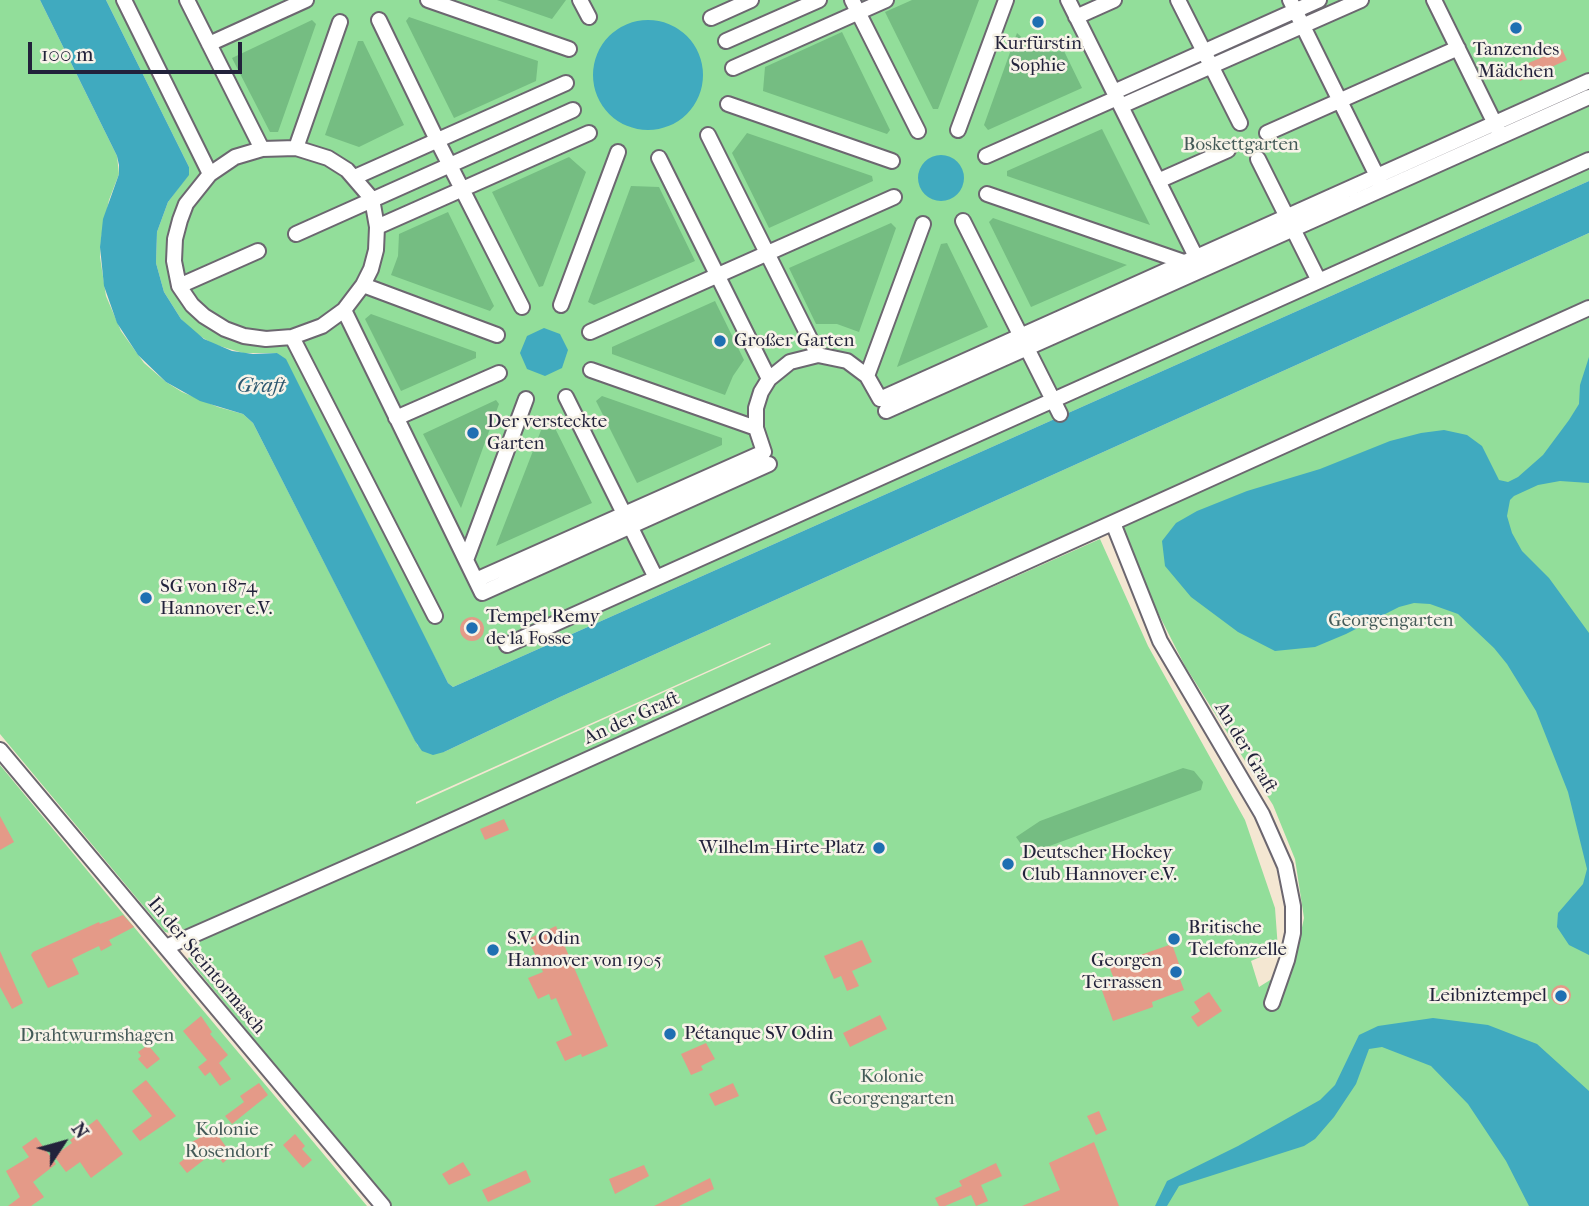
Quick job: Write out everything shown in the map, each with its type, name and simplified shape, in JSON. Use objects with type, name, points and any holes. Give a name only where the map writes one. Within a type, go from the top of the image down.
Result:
[{"type":"street","points":[[124,0],[210,174]]},
{"type":"street","points":[[187,0],[262,149]]},
{"type":"street","points":[[209,44],[306,0]]},
{"type":"street","points":[[428,0],[569,49]]},
{"type":"street","points":[[580,0],[589,17]]},
{"type":"street","points":[[711,18],[751,0]]},
{"type":"street","points":[[726,41],[819,0]]},
{"type":"street","points":[[733,68],[855,6],[886,0]]},
{"type":"street","points":[[958,130],[1006,0]]},
{"type":"street","points":[[1068,0],[1158,181],[1194,263]]},
{"type":"street","points":[[1076,16],[1114,0]]},
{"type":"street","points":[[1178,0],[1240,124]]},
{"type":"street","points":[[986,156],[1117,99],[1212,66],[1361,0]]},
{"type":"street","points":[[1434,0],[1498,130]]},
{"type":"street","points":[[1117,99],[1292,5],[1312,1]]},
{"type":"street","points":[[1292,5],[1380,183]]},
{"type":"street","points":[[855,6],[918,131]]},
{"type":"street","points":[[379,20],[436,141],[451,165],[522,307]]},
{"type":"street","points":[[296,148],[340,22]]},
{"type":"street","points":[[1267,133],[1458,48]]},
{"type":"street","points":[[886,411],[1024,342],[1194,263],[1498,130],[1589,81]]},
{"type":"street","points":[[355,177],[566,83]]},
{"type":"street","points":[[1498,130],[1589,97]]},
{"type":"street","points":[[728,104],[892,161]]},
{"type":"street","points":[[296,234],[573,110]]},
{"type":"street","points":[[377,227],[589,133]]},
{"type":"street","points":[[708,135],[818,355]]},
{"type":"street","points":[[296,148],[328,158],[355,177],[372,199],[377,227],[376,250],[363,285],[344,310],[322,326],[292,337],[266,339],[244,336],[225,329],[204,316],[192,305],[179,286],[174,261],[175,239],[186,204],[210,174],[235,157],[262,149],[296,148]]},
{"type":"street","points":[[1158,181],[1228,150]]},
{"type":"street","points":[[561,305],[618,152]]},
{"type":"street","points":[[659,158],[769,379]]},
{"type":"street","points":[[1258,159],[1319,281]]},
{"type":"street","points":[[508,645],[1589,160]]},
{"type":"street","points":[[987,194],[1194,263]]},
{"type":"street","points":[[590,332],[894,197]]},
{"type":"street","points":[[963,221],[1060,414]]},
{"type":"street","points":[[867,376],[923,224]]},
{"type":"street","points":[[179,286],[258,251]]},
{"type":"street","points":[[363,285],[497,335]]},
{"type":"street","name":"An der Graft","points":[[166,947],[419,836],[1589,308]]},
{"type":"street","points":[[344,310],[482,593],[764,452],[756,428],[756,408],[769,379],[790,362],[818,355],[847,361],[867,376],[880,399],[1024,342]]},
{"type":"street","points":[[292,337],[435,615]]},
{"type":"street","points":[[591,370],[756,428]]},
{"type":"street","points":[[396,418],[499,373]]},
{"type":"street","points":[[566,397],[656,578]]},
{"type":"street","points":[[466,560],[526,399]]},
{"type":"street","points":[[627,520],[769,464]]},
{"type":"street","name":"An der Graft","points":[[1113,523],[1160,641],[1262,814],[1285,866],[1293,906],[1293,933],[1272,1003]]},
{"type":"street","name":"In der Steintormasch","points":[[0,750],[383,1206]]},
{"type":"green space","points":[[0,0],[40,0],[117,156],[119,174],[109,200],[100,257],[106,296],[121,331],[144,363],[166,382],[218,407],[243,414],[253,423],[418,746],[444,752],[560,697],[1589,233],[1589,305],[409,836],[410,831],[175,934],[165,932],[0,734]],"holes":[[[771,644],[416,804],[416,802]]]},
{"type":"green space","name":"Großer Garten","points":[[106,0],[1589,0],[1589,181],[453,687],[448,683],[277,353],[243,353],[213,344],[195,333],[181,319],[164,292],[156,263],[157,232],[168,202],[188,175],[189,167]]},
{"type":"green space","points":[[497,0],[566,0],[552,19]]},
{"type":"green space","points":[[912,0],[979,0],[938,109],[933,109],[885,12]]},
{"type":"green space","points":[[409,17],[538,61],[536,81],[454,118],[406,21]]},
{"type":"green space","points":[[312,20],[316,24],[278,132],[270,132],[232,58]]},
{"type":"green space","points":[[842,32],[890,130],[887,134],[763,91],[765,67]]},
{"type":"green space","points":[[1017,33],[1029,44],[1051,52],[1064,51],[1082,88],[988,130],[984,125]]},
{"type":"green space","points":[[358,41],[363,41],[404,125],[359,147],[325,135]]},
{"type":"green space","points":[[1102,129],[1150,225],[1007,176],[1007,171]]},
{"type":"green space","points":[[747,133],[872,176],[873,181],[769,228],[732,153]]},
{"type":"green space","points":[[569,157],[586,172],[543,286],[539,287],[492,192]]},
{"type":"green space","points":[[631,186],[659,187],[695,261],[594,305],[588,302]]},
{"type":"green space","points":[[448,212],[494,306],[490,311],[391,275],[398,256],[399,234]]},
{"type":"green space","points":[[993,218],[1127,265],[1031,307],[989,222]]},
{"type":"green space","points":[[891,223],[896,228],[859,332],[837,324],[816,324],[789,268]]},
{"type":"green space","points":[[947,243],[988,327],[897,367],[941,244]]},
{"type":"green space","points":[[715,301],[744,360],[725,395],[612,354],[612,347]]},
{"type":"green space","points":[[1589,313],[1589,1206],[392,1206],[188,959],[196,942],[1100,539],[1148,646],[1245,820],[1275,908],[1278,949],[1251,961],[1259,987],[1294,965],[1304,918],[1295,859],[1273,805],[1185,666],[1155,607],[1120,525]]},
{"type":"green space","points":[[371,314],[476,352],[476,358],[401,391],[365,319]]},
{"type":"green space","points":[[602,396],[722,438],[722,445],[637,483],[596,401]]},
{"type":"green space","points":[[496,400],[499,404],[461,508],[423,434]]},
{"type":"green space","points":[[545,420],[551,420],[592,503],[496,546]]},
{"type":"green space","points":[[0,765],[196,1002],[367,1206],[0,1206]]},
{"type":"green space","points":[[1183,768],[1194,771],[1203,782],[1201,790],[1028,854],[1016,837],[1040,821]]},
{"type":"water","name":"Graft","points":[[40,0],[106,0],[189,167],[189,175],[168,202],[157,232],[156,263],[164,292],[181,319],[204,339],[232,351],[277,353],[286,359],[448,683],[453,687],[1589,181],[1589,233],[433,755],[422,751],[415,741],[253,423],[243,414],[200,401],[166,382],[138,355],[117,323],[104,286],[100,247],[103,219],[119,174],[117,156]]},
{"type":"water","points":[[648,20],[669,24],[687,36],[699,54],[703,75],[699,96],[687,114],[669,126],[648,130],[627,126],[609,114],[597,96],[593,75],[597,54],[609,36],[627,24]]},
{"type":"water","points":[[941,155],[957,162],[964,178],[957,194],[941,201],[925,194],[918,178],[925,162]]},
{"type":"water","points":[[544,328],[560,334],[568,350],[562,368],[545,376],[527,369],[520,353],[527,336]]},
{"type":"water","points":[[1589,357],[1589,483],[1560,481],[1538,485],[1510,500],[1507,516],[1512,533],[1522,551],[1549,578],[1589,633],[1589,955],[1569,945],[1557,927],[1558,913],[1583,884],[1587,869],[1568,792],[1536,711],[1494,648],[1458,614],[1430,604],[1414,603],[1399,607],[1315,647],[1275,651],[1238,632],[1191,597],[1165,566],[1162,541],[1176,523],[1197,511],[1247,491],[1320,469],[1390,441],[1421,433],[1444,430],[1467,435],[1482,446],[1499,480],[1508,482],[1518,477],[1543,455],[1569,420],[1579,404],[1580,385]]},
{"type":"water","points":[[1433,1018],[1488,1025],[1537,1044],[1589,1091],[1589,1206],[1529,1206],[1506,1161],[1468,1104],[1431,1066],[1382,1047],[1369,1049],[1356,1084],[1315,1139],[1304,1146],[1179,1186],[1167,1206],[1155,1206],[1167,1181],[1238,1146],[1320,1100],[1335,1085],[1359,1035],[1378,1026]]},
{"type":"building","points":[[1562,49],[1567,60],[1520,81],[1514,69]]},
{"type":"building","name":"Tempel Remy de la Fosse","points":[[472,617],[480,621],[484,629],[480,637],[472,641],[464,637],[460,629],[464,621]]},
{"type":"building","points":[[0,816],[14,842],[0,850]]},
{"type":"building","points":[[504,819],[509,830],[485,840],[480,829]]},
{"type":"building","points":[[123,915],[134,927],[109,940],[112,945],[101,951],[99,946],[72,959],[79,974],[48,988],[31,955],[33,952],[99,922],[100,924]]},
{"type":"building","points":[[556,926],[608,1046],[565,1061],[556,1042],[572,1035],[556,998],[551,1000],[549,994],[538,999],[528,978],[543,972],[528,939]]},
{"type":"building","points":[[862,940],[872,962],[852,971],[859,986],[847,991],[841,976],[834,979],[824,956]]},
{"type":"building","points":[[1172,944],[1179,964],[1175,966],[1184,990],[1152,1002],[1153,1007],[1113,1021],[1100,985],[1114,979],[1109,966]]},
{"type":"building","points":[[0,951],[23,1003],[12,1009],[0,987]]},
{"type":"building","name":"Leibniztempel","points":[[1561,985],[1568,988],[1571,995],[1568,1002],[1561,1005],[1554,1002],[1551,995],[1554,988]]},
{"type":"building","points":[[1209,992],[1222,1011],[1198,1027],[1191,1017],[1200,1011],[1194,1002]]},
{"type":"building","points":[[880,1015],[887,1029],[850,1047],[843,1033]]},
{"type":"building","points":[[201,1016],[212,1032],[210,1034],[228,1055],[219,1063],[231,1079],[220,1086],[210,1072],[205,1076],[198,1067],[207,1060],[183,1031]]},
{"type":"building","points":[[706,1043],[715,1059],[701,1066],[703,1070],[691,1075],[681,1054]]},
{"type":"building","points":[[148,1045],[160,1059],[147,1069],[138,1059],[141,1056],[138,1052]]},
{"type":"building","points":[[146,1080],[176,1116],[140,1141],[132,1131],[152,1116],[132,1091]]},
{"type":"building","points":[[259,1083],[268,1095],[232,1124],[225,1116],[244,1102],[240,1096]]},
{"type":"building","points":[[733,1083],[739,1096],[715,1106],[709,1094]]},
{"type":"building","points":[[1099,1111],[1107,1130],[1096,1135],[1087,1116]]},
{"type":"building","points":[[97,1119],[123,1154],[91,1178],[80,1162],[66,1172],[54,1156]]},
{"type":"building","points":[[214,1130],[232,1155],[223,1163],[214,1152],[187,1173],[179,1163],[198,1149],[192,1142]]},
{"type":"building","points":[[295,1134],[305,1146],[302,1149],[312,1160],[303,1168],[283,1145]]},
{"type":"building","points":[[36,1137],[56,1164],[33,1182],[44,1197],[31,1206],[8,1206],[20,1197],[6,1171],[29,1157],[22,1147]]},
{"type":"building","points":[[1094,1142],[1119,1206],[1022,1206],[1060,1190],[1049,1163]]},
{"type":"building","points":[[463,1162],[471,1175],[449,1185],[442,1174]]},
{"type":"building","points":[[996,1163],[1002,1176],[981,1185],[988,1201],[976,1206],[971,1195],[939,1206],[935,1198],[962,1186],[959,1181]]},
{"type":"building","points":[[644,1165],[649,1176],[615,1194],[609,1179]]},
{"type":"building","points":[[526,1170],[531,1182],[488,1202],[482,1190]]},
{"type":"building","points":[[710,1178],[714,1189],[679,1206],[654,1206]]},
{"type":"place","name":"Kurfürstin Sophie","points":[[1038,22]]},
{"type":"place","name":"Tanzendes Mädchen","points":[[1516,28]]},
{"type":"place","name":"Großer Garten","points":[[720,341]]},
{"type":"place","name":"Der versteckte Garten","points":[[473,433]]},
{"type":"place","name":"SG von 1874 Hannover e.V.","points":[[146,598]]},
{"type":"place","name":"Tempel Remy de la Fosse","points":[[472,628]]},
{"type":"place","name":"Wilhelm-Hirte-Platz","points":[[879,848]]},
{"type":"place","name":"Deutscher Hockey Club Hannover e.V.","points":[[1008,864]]},
{"type":"place","name":"Britische Telefonzelle","points":[[1174,939]]},
{"type":"place","name":"S.V. Odin Hannover von 1905","points":[[493,950]]},
{"type":"place","name":"Georgen Terrassen","points":[[1176,972]]},
{"type":"place","name":"Leibniztempel","points":[[1561,996]]},
{"type":"place","name":"Pétanque SV Odin","points":[[670,1034]]},
{"type":"park label","name":"Boskettgarten","points":[[1241,145]]},
{"type":"park label","name":"Georgengarten","points":[[1391,621]]},
{"type":"park label","name":"Drahtwurmshagen","points":[[97,1036]]},
{"type":"park label","name":"Kolonie Georgengarten","points":[[892,1088]]},
{"type":"park label","name":"Kolonie Rosendorf","points":[[227,1141]]}]
